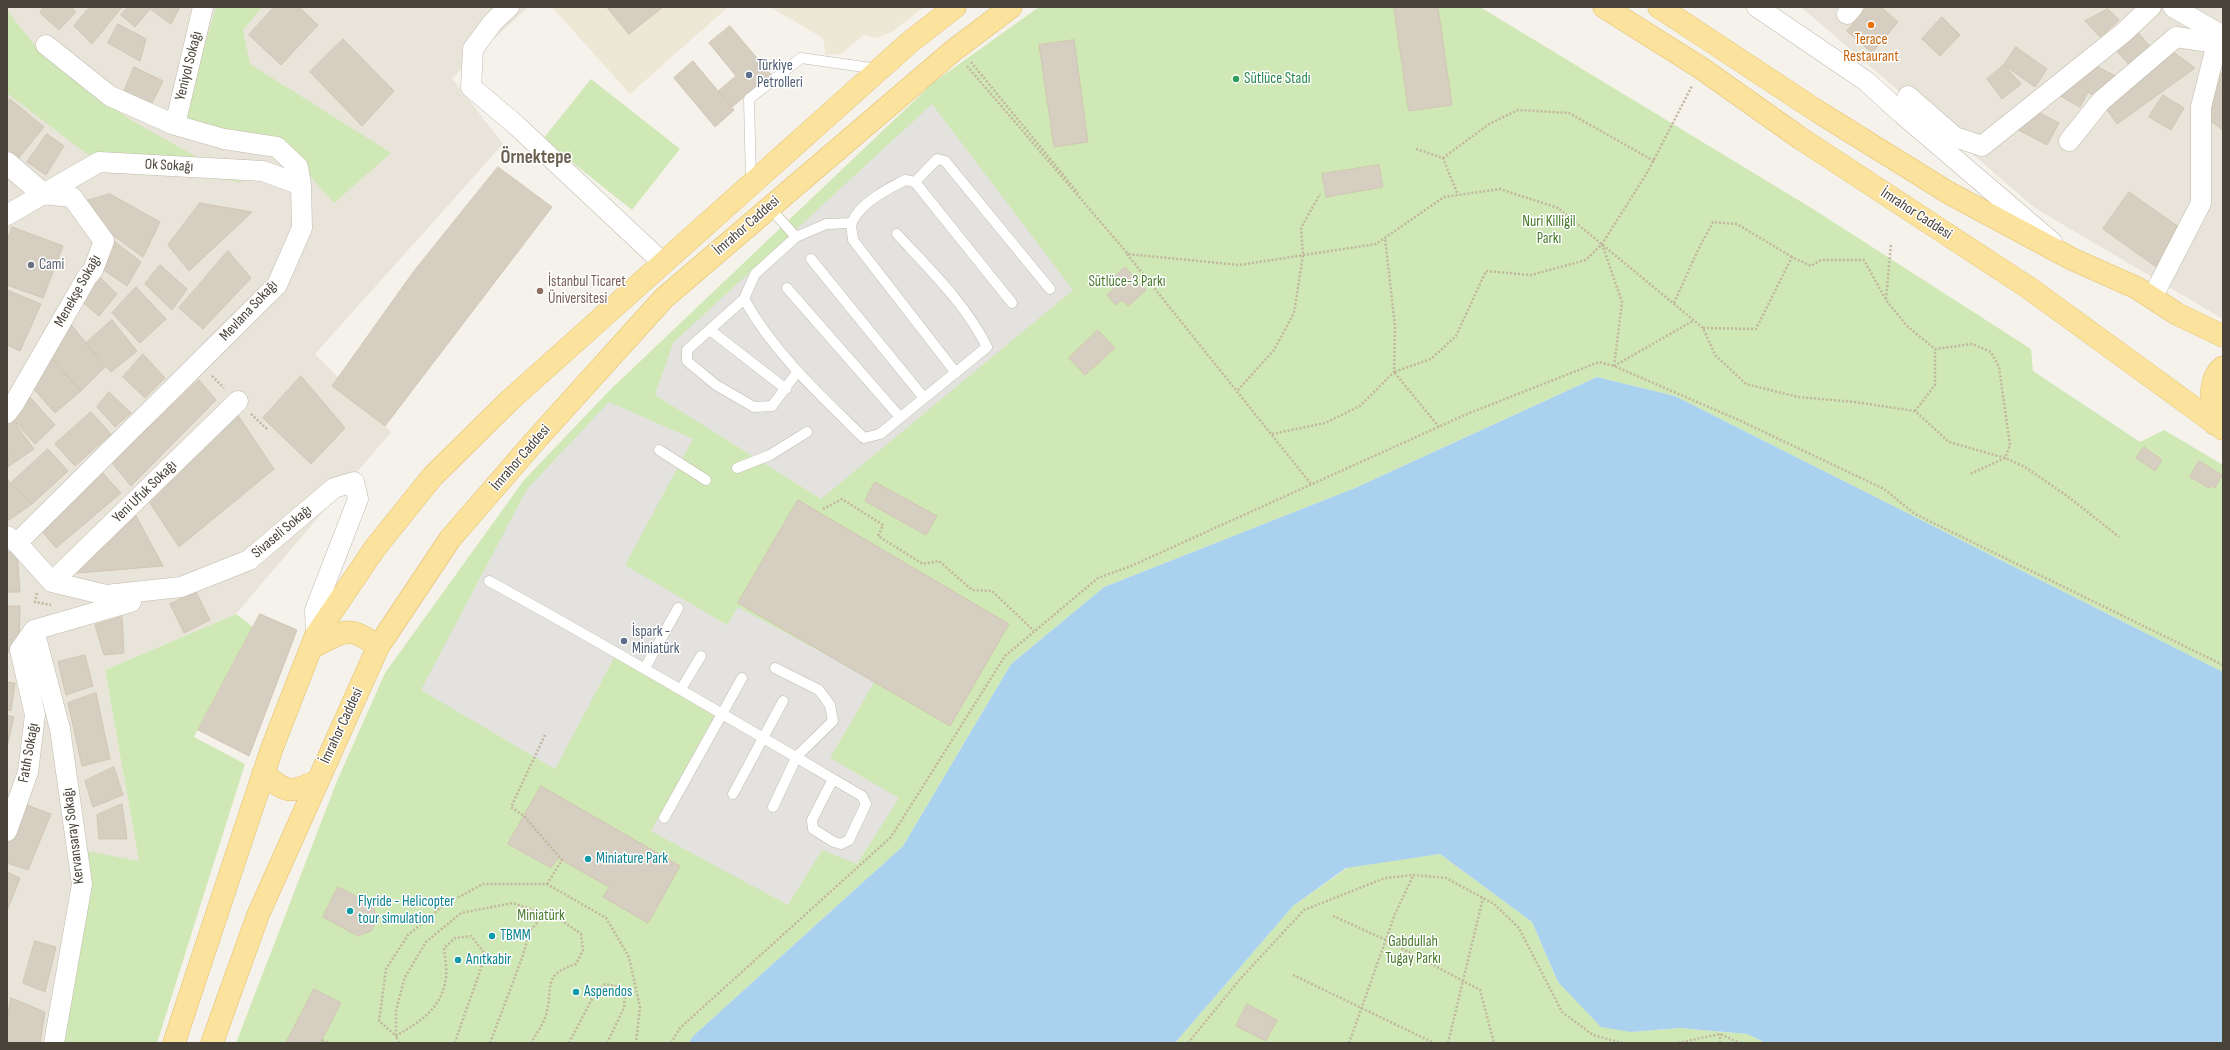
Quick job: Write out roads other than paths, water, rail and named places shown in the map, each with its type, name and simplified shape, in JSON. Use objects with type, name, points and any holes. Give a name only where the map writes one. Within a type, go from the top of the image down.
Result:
[{"type":"main road","name":"İmrahor Caddesi","points":[[174,1043],[263,773],[313,642],[375,548],[432,477],[510,400],[910,42],[955,7]]},
{"type":"main road","name":"İmrahor Caddesi","points":[[212,1043],[258,915],[317,780],[378,647],[450,539],[533,443],[664,298],[769,207],[961,54],[1011,7]]},
{"type":"main road","name":"İmrahor Caddesi","points":[[1604,7],[1701,68],[1800,138],[2029,288],[2219,427]]},
{"type":"main road","points":[[1659,7],[1818,111],[1949,193],[2072,259],[2137,288],[2178,314],[2223,336]]},
{"type":"main road","points":[[595,323],[621,345]]},
{"type":"main road","points":[[2219,427],[2211,383],[2218,371],[2223,367]]},
{"type":"main road","points":[[313,642],[351,631],[364,636],[378,647]]},
{"type":"main road","points":[[263,773],[280,788],[298,790],[317,780]]},
{"type":"street","name":"Yeniyol Sokağı","points":[[175,125],[203,7]]},
{"type":"street","points":[[509,7],[494,22],[473,49],[472,88],[516,125],[664,263]]},
{"type":"street","points":[[1757,7],[1866,81],[1901,114],[2072,259]]},
{"type":"street","points":[[1901,114],[1908,96],[1955,137],[1982,146],[2123,33],[2151,7]]},
{"type":"street","points":[[2173,7],[2223,36]]},
{"type":"street","points":[[2069,141],[2101,101],[2176,37],[2223,44]]},
{"type":"street","name":"Mevlana Sokağı","points":[[12,540],[277,285],[302,228],[301,184],[298,167],[277,147],[224,139],[175,125],[110,96],[46,45]]},
{"type":"street","points":[[2152,298],[2201,203],[2201,107],[2214,55],[2223,52]]},
{"type":"street","name":"Ok Sokağı","points":[[7,215],[99,162],[263,171],[301,184]]},
{"type":"street","points":[[7,163],[43,194]]},
{"type":"street","name":"Menekşe Sokağı","points":[[10,403],[87,277],[93,270],[104,241],[72,197],[43,194]]},
{"type":"street","name":"Yeni Ufuk Sokağı","points":[[52,582],[238,401]]},
{"type":"street","name":"Sivaseli Sokağı","points":[[52,582],[106,595],[181,587],[249,560],[334,488],[354,482],[358,499],[315,610],[313,642]]},
{"type":"street","points":[[12,540],[52,582]]},
{"type":"street","points":[[34,630],[181,587]]},
{"type":"street","name":"Fatıh Sokağı","points":[[7,830],[28,772],[35,714],[20,650],[34,630]]},
{"type":"street","name":"Kervansaray Sokağı","points":[[34,630],[60,729],[82,884],[54,1043]]},
{"type":"lane","points":[[751,185],[749,99],[801,58],[880,69]]},
{"type":"lane","points":[[915,182],[937,159],[945,161],[1050,290]]},
{"type":"lane","points":[[956,373],[865,258],[853,240],[852,223],[860,210],[887,190],[905,180],[915,182],[1012,303]]},
{"type":"lane","points":[[769,207],[796,237]]},
{"type":"lane","points":[[798,371],[772,406],[754,406],[716,385],[687,361],[687,350],[744,299],[755,274],[796,237],[826,224],[852,223]]},
{"type":"lane","points":[[744,299],[758,324],[798,371],[864,438],[880,434],[987,347],[977,326],[931,270],[897,234]]},
{"type":"lane","points":[[812,259],[924,398]]},
{"type":"lane","points":[[788,288],[900,417]]},
{"type":"lane","points":[[710,330],[786,388]]},
{"type":"lane","points":[[737,468],[770,455],[807,432]]},
{"type":"lane","points":[[658,450],[706,480]]},
{"type":"lane","points":[[489,581],[763,736],[862,796],[866,804],[849,840],[841,844],[834,842],[813,829],[812,820],[833,779]]},
{"type":"lane","points":[[644,668],[678,608]]},
{"type":"lane","points":[[681,689],[701,656]]},
{"type":"lane","points":[[773,807],[797,756],[810,742],[823,733],[833,721],[830,705],[819,690],[775,668]]},
{"type":"lane","points":[[664,818],[742,678]]},
{"type":"lane","points":[[733,794],[783,700]]},
{"type":"water","points":[[1597,377],[1675,396],[2223,672],[2223,1043],[1766,1043],[1747,1034],[1680,1028],[1631,1032],[1601,1027],[1558,982],[1532,922],[1440,854],[1346,868],[1293,906],[1175,1043],[689,1043],[692,1037],[903,846],[1011,664],[1104,587],[1355,488]]},
{"type":"place","name":"Terace Restaurant","points":[[1871,25]]},
{"type":"place","name":"Türkiye Petrolleri","points":[[749,75]]},
{"type":"place","name":"Sütlüce Stadı","points":[[1236,79]]},
{"type":"place","name":"Cami","points":[[31,265]]},
{"type":"place","name":"İstanbul Ticaret Üniversitesi","points":[[540,291]]},
{"type":"place","name":"İspark - Miniatürk","points":[[624,641]]},
{"type":"place","name":"Miniature Park","points":[[588,859]]},
{"type":"place","name":"Flyride - Helicopter tour simulation","points":[[350,911]]},
{"type":"place","name":"TBMM","points":[[492,936]]},
{"type":"place","name":"Anıtkabir","points":[[458,960]]},
{"type":"place","name":"Aspendos","points":[[576,992]]},
{"type":"district","name":"Örnektepe","points":[[536,158]]},
{"type":"park label","name":"Nuri Killigil Parkı","points":[[1549,230]]},
{"type":"park label","name":"Sütlüce-3 Parkı","points":[[1127,282]]},
{"type":"park label","name":"Miniatürk","points":[[541,916]]},
{"type":"park label","name":"Gabdullah Tugay Parkı","points":[[1413,950]]}]
